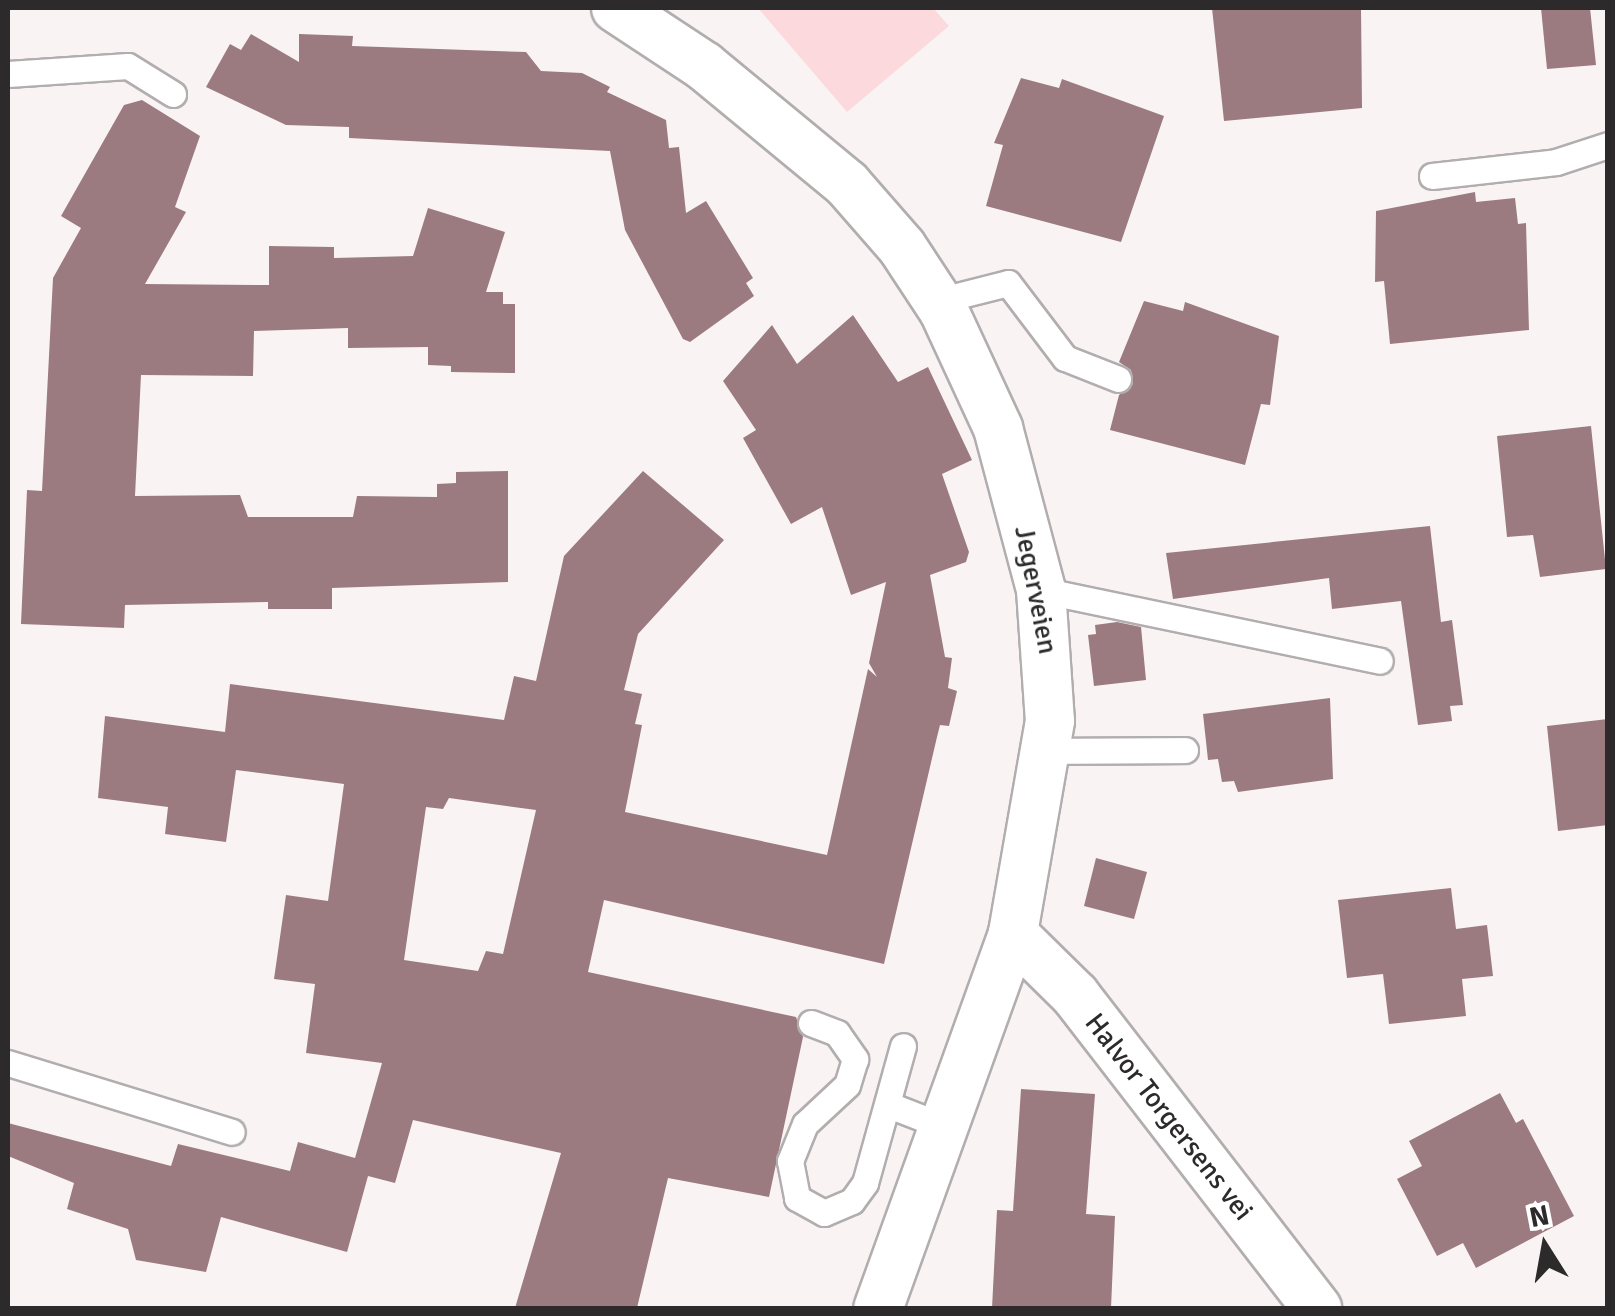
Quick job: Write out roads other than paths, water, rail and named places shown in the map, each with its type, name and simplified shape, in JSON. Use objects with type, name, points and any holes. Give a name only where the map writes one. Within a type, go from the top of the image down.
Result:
[{"type":"street","name":"Jegerveien","points":[[616,8],[704,66],[855,191],[937,301],[998,428],[1041,590],[1051,656],[1046,750],[1013,934],[878,1308]]},
{"type":"street","name":"Halvor Torgersens vei","points":[[1013,934],[1076,996],[1317,1308]]},
{"type":"lane","points":[[8,74],[128,66],[173,94]]},
{"type":"lane","points":[[1432,176],[1556,162],[1608,145]]},
{"type":"lane","points":[[937,301],[1008,283],[1065,358],[1118,379]]},
{"type":"lane","points":[[1041,590],[1380,661]]},
{"type":"lane","points":[[1046,750],[1184,750]]},
{"type":"lane","points":[[811,1023],[850,1045],[854,1070],[793,1144],[797,1198],[824,1213],[852,1201],[888,1105],[903,1046]]},
{"type":"lane","points":[[8,1063],[232,1132]]},
{"type":"lane","points":[[888,1105],[943,1126]]}]
